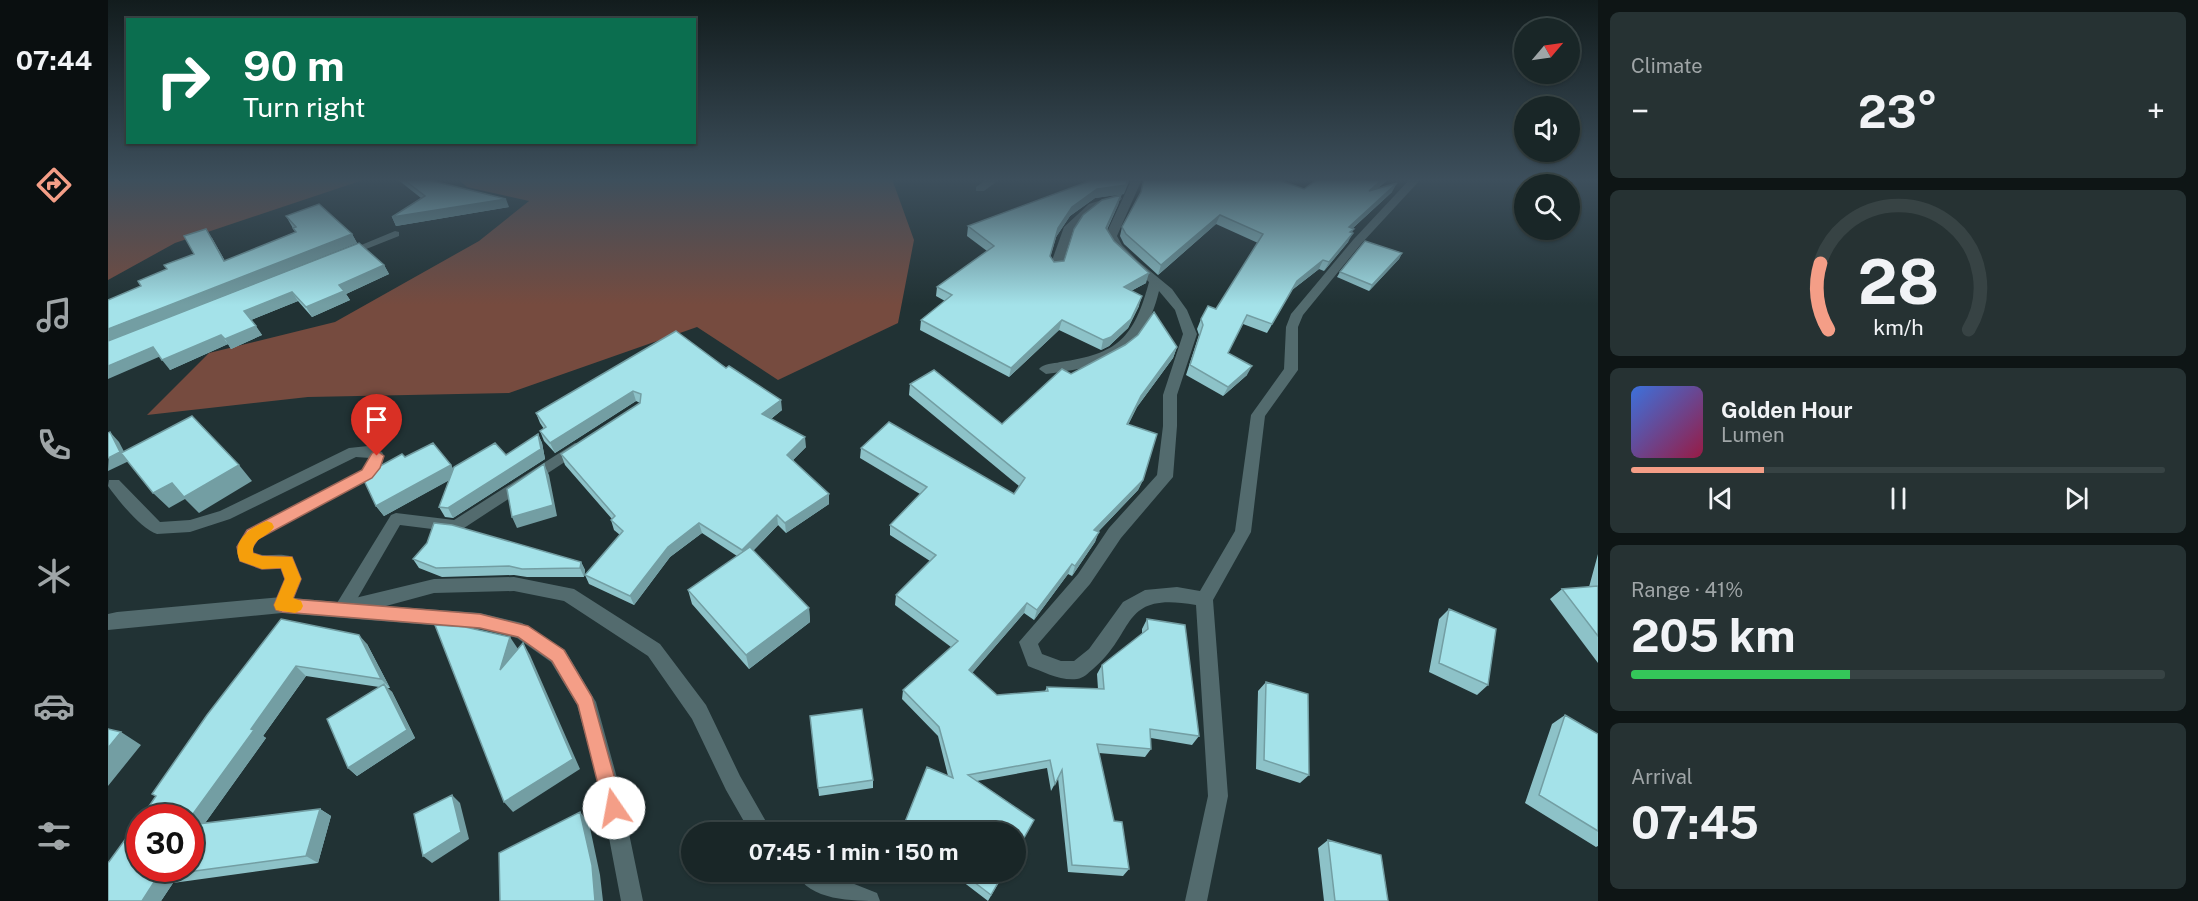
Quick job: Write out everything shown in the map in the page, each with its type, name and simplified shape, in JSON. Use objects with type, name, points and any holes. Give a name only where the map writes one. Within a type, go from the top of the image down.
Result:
[{"type":"street","points":[[1056,266],[1068,229],[1076,221]]},
{"type":"street","points":[[1118,221],[1112,236],[1117,247],[1168,292],[1181,310],[1190,334],[1170,395],[1170,426],[1165,477],[1114,533],[1084,579],[1028,642],[1035,660],[1061,670],[1078,670],[1096,655],[1129,608],[1151,595],[1178,594],[1204,599]]},
{"type":"street","points":[[1196,901],[1218,796],[1204,599],[1243,532],[1258,415],[1291,370],[1292,327],[1297,314],[1377,221]]},
{"type":"street","points":[[1046,369],[1084,364],[1114,351],[1137,331],[1155,281]]},
{"type":"street","points":[[344,608],[434,586],[514,584],[568,594],[654,650],[699,712],[733,783],[756,822]]},
{"type":"street","points":[[108,622],[282,605],[344,608],[480,621],[522,631],[558,656],[586,702],[609,786],[632,901]]},
{"type":"street","points":[[822,882],[869,901]]},
{"type":"lane","points":[[340,256],[395,234]]},
{"type":"lane","points":[[344,608],[396,519],[456,526],[587,441]]},
{"type":"lane","points":[[114,484],[157,528],[190,526],[225,515],[354,452],[368,451],[377,456],[375,464],[367,474],[252,535],[245,547],[245,557],[262,563],[287,561],[293,579],[282,605]]},
{"type":"shaded area","points":[[108,221],[241,221],[175,243],[108,280]]},
{"type":"shaded area","points":[[504,221],[907,221],[914,240],[898,323],[778,380],[697,327],[509,393],[308,397],[147,415],[209,353],[335,322],[479,241]]},
{"type":"building","points":[[291,221],[338,221],[352,234],[108,329],[108,300],[141,286],[138,281],[167,269],[164,265],[194,254],[184,236],[206,229],[224,261],[296,232],[293,228],[296,227]]},
{"type":"building","points":[[981,221],[1063,221],[1058,228],[1050,256],[1054,262],[1064,261],[1074,229],[1079,221],[1109,221],[1106,228],[1114,241],[1149,273],[1124,287],[1142,296],[1131,319],[1111,337],[1103,340],[1062,320],[1011,368],[921,320],[952,295],[937,287],[994,246],[968,226]]},
{"type":"building","points":[[1125,221],[1213,221],[1161,265],[1126,234],[1122,227]]},
{"type":"building","points":[[1234,221],[1355,221],[1349,227],[1354,229],[1350,232],[1353,233],[1329,262],[1323,260],[1297,281],[1272,324],[1247,315],[1228,353],[1252,366],[1228,387],[1190,365],[1203,325],[1201,319],[1208,306],[1216,309],[1263,234]]},
{"type":"building","points":[[1365,241],[1402,253],[1372,285],[1340,272]]},
{"type":"building","points":[[359,243],[384,265],[339,285],[344,291],[306,307],[292,292],[244,311],[256,326],[225,339],[221,335],[162,360],[153,347],[108,366],[108,341]]},
{"type":"building","points":[[1154,312],[1177,347],[1141,396],[1127,424],[1157,434],[1143,480],[1094,530],[1099,532],[1075,566],[1072,564],[1037,610],[1027,603],[969,670],[997,695],[1048,691],[1047,687],[1104,689],[1102,665],[1148,629],[1147,619],[1185,625],[1199,736],[1150,729],[1151,749],[1097,744],[1114,821],[1122,822],[1129,869],[1072,865],[1062,770],[1055,784],[1050,760],[968,775],[1034,820],[1026,834],[1026,822],[905,822],[927,767],[953,778],[939,727],[903,690],[958,641],[896,595],[936,555],[890,525],[927,487],[861,448],[889,422],[1014,494],[1025,478],[910,384],[934,370],[1002,424],[1062,369],[1071,374],[1125,345],[1138,335]]},
{"type":"building","points":[[676,331],[726,368],[729,366],[781,400],[762,414],[805,437],[787,455],[829,494],[785,523],[777,515],[742,550],[699,523],[668,547],[630,596],[585,575],[623,531],[611,520],[615,516],[561,454],[640,403],[641,394],[633,391],[550,443],[540,431],[546,427],[536,413]]},
{"type":"building","points":[[192,416],[239,465],[184,497],[172,483],[153,493],[121,453]]},
{"type":"building","points":[[110,432],[120,452],[108,458],[108,433]]},
{"type":"building","points":[[538,434],[541,449],[448,508],[439,507],[454,467],[495,443],[506,455]]},
{"type":"building","points":[[433,443],[451,465],[376,506],[362,476],[402,454],[405,457]]},
{"type":"building","points":[[544,464],[553,505],[512,517],[507,489]]},
{"type":"building","points":[[434,523],[452,525],[581,562],[580,568],[522,569],[509,566],[436,568],[413,559],[427,543]]},
{"type":"building","points":[[750,547],[809,608],[746,655],[688,590]]},
{"type":"building","points":[[1598,586],[1598,636],[1562,589]]},
{"type":"building","points":[[1449,609],[1496,629],[1488,685],[1439,663]]},
{"type":"building","points":[[281,619],[359,635],[381,679],[296,666],[251,729],[254,730],[200,804],[151,804],[156,796],[152,794],[207,715]]},
{"type":"building","points":[[435,625],[465,627],[510,637],[500,670],[523,643],[573,759],[504,802]]},
{"type":"building","points":[[1266,682],[1308,694],[1309,775],[1264,760]]},
{"type":"building","points":[[384,684],[407,730],[348,768],[327,719]]},
{"type":"building","points":[[862,709],[873,780],[818,788],[810,716]]},
{"type":"building","points":[[1565,715],[1598,734],[1598,831],[1539,795]]},
{"type":"building","points":[[108,729],[121,732],[108,748]]},
{"type":"building","points":[[452,795],[461,832],[423,856],[414,814]]},
{"type":"building","points":[[320,809],[306,856],[204,870],[204,823]]},
{"type":"building","points":[[580,812],[592,865],[595,901],[500,901],[499,853]]},
{"type":"building","points":[[126,838],[126,882],[154,882],[142,901],[108,901],[108,863]]},
{"type":"building","points":[[1328,840],[1381,855],[1388,901],[1335,901]]},
{"type":"building","points":[[974,882],[998,882],[991,895]]},
{"type":"slow traffic","points":[[267,527],[252,535],[245,547],[245,557],[262,563],[287,561],[293,579],[282,605],[295,606]]},
{"type":"route","points":[[377,456],[375,464],[367,474],[252,535],[245,547],[245,557],[262,563],[287,561],[293,579],[282,605],[344,608],[480,621],[522,631],[540,643],[558,656],[586,702],[614,808]]}]
